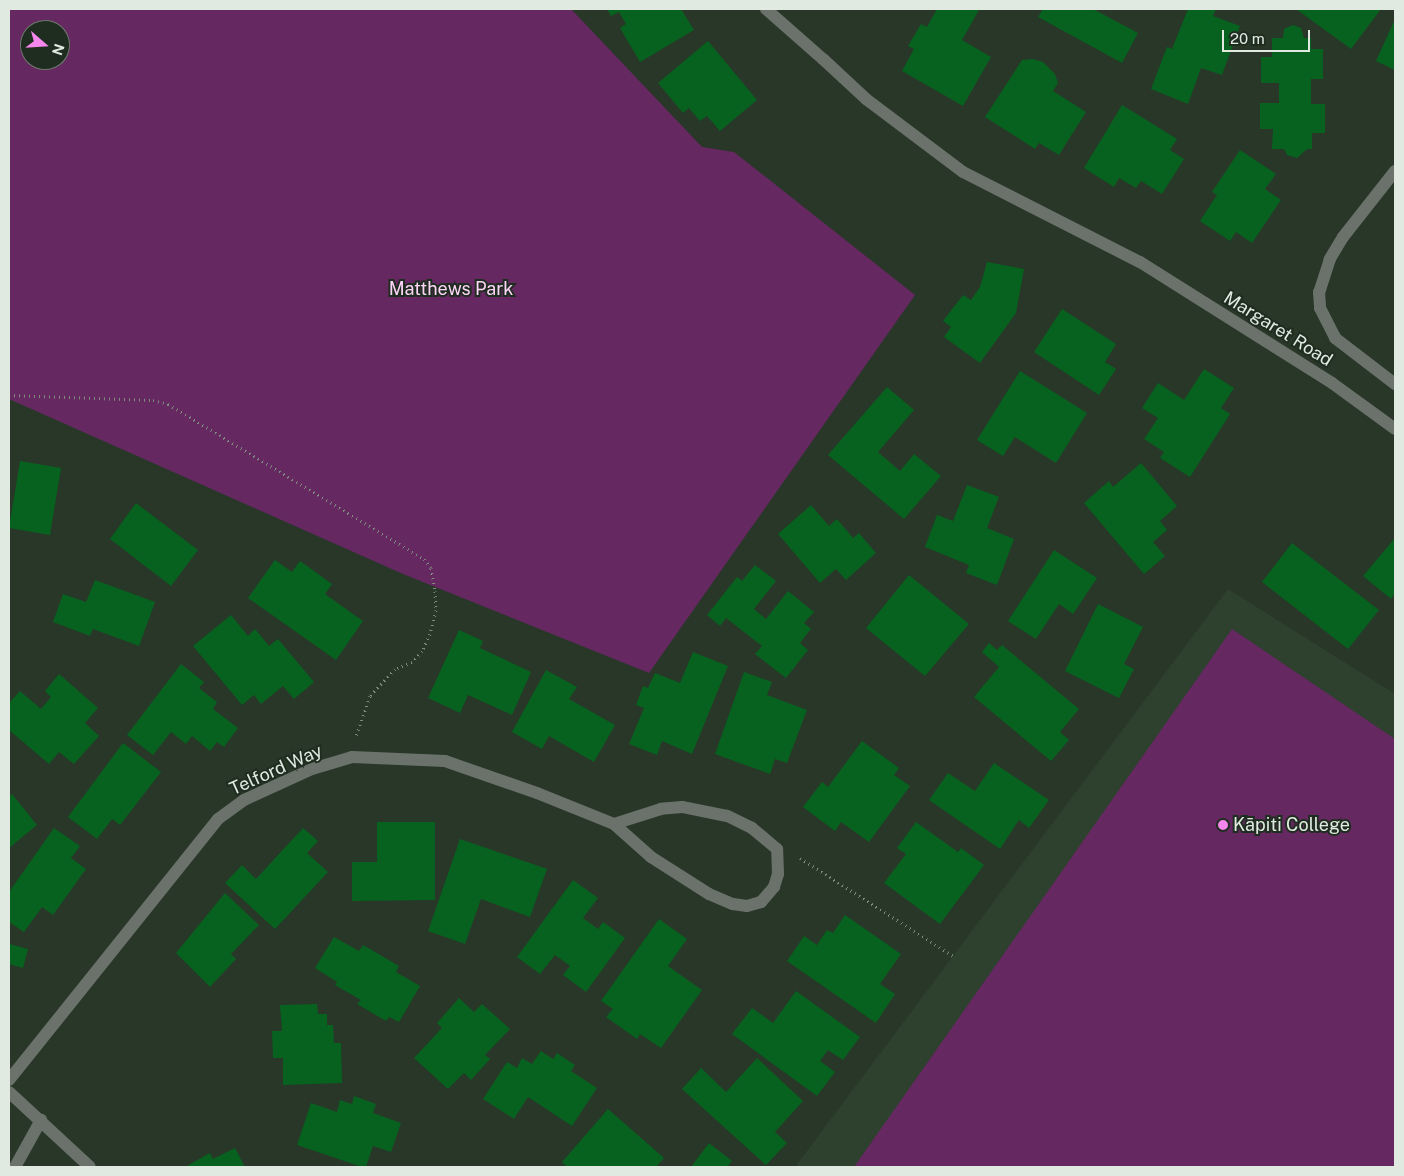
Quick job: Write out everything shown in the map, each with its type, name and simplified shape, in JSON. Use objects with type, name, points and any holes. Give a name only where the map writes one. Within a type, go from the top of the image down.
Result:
[{"type":"street","name":"Margaret Road","points":[[766,9],[866,99],[964,172],[1140,262],[1332,383],[1395,429]]},
{"type":"street","points":[[1395,170],[1343,237],[1330,259],[1319,292],[1320,308],[1335,338],[1395,384]]},
{"type":"street","name":"Telford Way","points":[[9,1080],[218,819],[244,800],[312,769],[352,756],[445,761],[614,824],[651,857],[709,894],[733,904],[747,906],[761,902],[774,887],[778,874],[777,849],[764,836],[727,816],[682,807],[661,809],[614,824]]},
{"type":"street","points":[[9,1092],[90,1167]]},
{"type":"street","points":[[14,1167],[41,1120]]},
{"type":"path","points":[[9,395],[153,400],[168,404],[424,559],[431,568],[435,591],[436,610],[430,634],[417,656],[395,669],[370,696],[358,726],[352,756]]},
{"type":"path","points":[[800,858],[953,956]]},
{"type":"shaded area","name":"Kāpiti College","points":[[1228,589],[1395,694],[1395,1167],[795,1167]]},
{"type":"green space","name":"Matthews Park","points":[[9,9],[571,9],[702,147],[734,152],[915,295],[649,673],[403,574],[9,399]]},
{"type":"green space","name":"Kāpiti College","points":[[1232,629],[1395,739],[1395,1167],[854,1167]]},
{"type":"building","points":[[607,9],[681,9],[694,30],[640,62],[620,28],[626,24],[619,12],[611,16]]},
{"type":"building","points":[[937,9],[979,10],[962,40],[991,57],[963,106],[902,71],[914,49],[908,46],[921,24],[927,27]]},
{"type":"building","points":[[1043,9],[1093,9],[1138,33],[1122,63],[1038,17]]},
{"type":"building","points":[[1188,9],[1216,9],[1213,16],[1240,26],[1222,75],[1201,68],[1188,104],[1151,89],[1167,47],[1172,49]]},
{"type":"building","points":[[1296,9],[1381,9],[1351,49]]},
{"type":"building","points":[[1395,19],[1395,70],[1376,61]]},
{"type":"building","points":[[1293,25],[1301,28],[1304,38],[1311,38],[1311,49],[1323,49],[1323,79],[1311,79],[1311,104],[1325,104],[1325,133],[1312,133],[1312,149],[1307,149],[1297,158],[1287,155],[1284,149],[1272,149],[1273,129],[1260,129],[1260,103],[1279,103],[1279,83],[1261,83],[1261,57],[1272,57],[1272,38],[1283,38],[1284,29]]},
{"type":"building","points":[[708,41],[757,100],[720,131],[707,116],[700,121],[689,108],[683,113],[658,83]]},
{"type":"building","points":[[1033,59],[1043,62],[1055,74],[1058,83],[1053,91],[1086,112],[1059,155],[1039,143],[1035,149],[985,117],[1022,60]]},
{"type":"building","points":[[1122,105],[1177,139],[1170,150],[1184,159],[1162,194],[1141,181],[1136,188],[1119,178],[1114,187],[1084,168]]},
{"type":"building","points":[[1240,150],[1276,174],[1265,189],[1281,200],[1252,243],[1236,232],[1230,241],[1200,221],[1217,195],[1212,192]]},
{"type":"building","points":[[987,262],[1024,269],[1016,313],[980,363],[944,337],[951,327],[943,321],[963,295],[971,300],[980,287]]},
{"type":"building","points":[[1062,309],[1116,344],[1105,362],[1116,369],[1099,395],[1034,352]]},
{"type":"building","points":[[1204,369],[1234,388],[1221,408],[1230,414],[1190,477],[1160,458],[1164,452],[1144,439],[1158,418],[1142,408],[1158,383],[1184,400]]},
{"type":"building","points":[[1020,371],[1087,413],[1056,463],[1015,437],[1003,456],[977,440]]},
{"type":"building","points":[[887,387],[914,410],[878,452],[900,471],[914,454],[941,476],[904,519],[828,455]]},
{"type":"building","points":[[20,461],[61,468],[50,535],[9,528]]},
{"type":"building","points":[[1141,463],[1177,506],[1160,521],[1167,530],[1153,542],[1165,556],[1144,574],[1084,503],[1109,481],[1113,487]]},
{"type":"building","points":[[967,485],[999,497],[987,528],[1014,539],[997,585],[966,573],[969,565],[925,547],[937,515],[953,521]]},
{"type":"building","points":[[136,503],[198,550],[171,586],[110,539]]},
{"type":"building","points":[[811,505],[829,526],[837,519],[853,538],[859,533],[876,553],[846,580],[836,569],[820,583],[778,534]]},
{"type":"building","points":[[1395,538],[1395,593],[1391,599],[1363,576]]},
{"type":"building","points":[[1292,543],[1379,610],[1348,649],[1262,582]]},
{"type":"building","points":[[1054,550],[1097,578],[1073,614],[1059,604],[1036,639],[1008,621]]},
{"type":"building","points":[[275,560],[292,572],[300,561],[332,584],[325,594],[363,621],[336,660],[248,598]]},
{"type":"building","points":[[755,565],[776,581],[754,609],[766,619],[788,591],[814,612],[804,623],[811,629],[800,643],[808,650],[786,678],[755,654],[762,646],[726,618],[720,626],[707,615],[737,577],[742,581]]},
{"type":"building","points":[[909,575],[969,624],[925,676],[866,628]]},
{"type":"building","points":[[95,580],[155,602],[139,646],[93,629],[90,636],[53,622],[63,594],[86,602]]},
{"type":"building","points":[[1098,604],[1143,627],[1124,664],[1134,669],[1119,698],[1065,671]]},
{"type":"building","points":[[231,615],[248,636],[255,629],[269,646],[278,639],[314,682],[294,699],[283,686],[261,704],[254,695],[242,705],[193,646]]},
{"type":"building","points":[[459,630],[483,641],[480,648],[531,672],[512,715],[468,695],[460,713],[428,698]]},
{"type":"building","points":[[989,643],[997,650],[1002,645],[1079,709],[1060,732],[1069,740],[1051,761],[974,697],[999,667],[982,652]]},
{"type":"building","points":[[693,652],[728,666],[692,754],[662,741],[657,755],[629,744],[644,708],[636,705],[643,686],[648,688],[655,673],[680,683]]},
{"type":"building","points":[[181,664],[204,682],[199,688],[217,702],[213,709],[238,728],[224,747],[217,742],[210,751],[192,736],[186,744],[171,732],[153,755],[127,735]]},
{"type":"building","points":[[546,670],[577,687],[569,699],[615,725],[594,762],[549,736],[542,749],[512,732]]},
{"type":"building","points":[[744,672],[772,682],[767,695],[807,710],[787,763],[775,759],[770,774],[715,754]]},
{"type":"building","points":[[59,674],[98,708],[85,723],[99,736],[74,764],[59,752],[49,764],[9,730],[9,703],[20,691],[41,709],[51,697],[45,691]]},
{"type":"building","points":[[862,741],[899,768],[894,775],[910,786],[869,842],[841,822],[835,831],[803,807],[822,782],[828,787]]},
{"type":"building","points":[[123,743],[161,772],[120,825],[112,819],[97,839],[68,817]]},
{"type":"building","points":[[994,763],[1049,800],[1029,828],[1019,820],[1000,849],[929,800],[948,773],[975,791]]},
{"type":"building","points":[[12,794],[37,825],[9,848],[9,797]]},
{"type":"building","points":[[377,822],[435,822],[435,900],[352,901],[352,862],[377,862]]},
{"type":"building","points":[[916,822],[958,852],[961,848],[984,865],[940,924],[884,883],[906,854],[897,848]]},
{"type":"building","points":[[54,828],[80,846],[71,858],[86,869],[53,915],[42,907],[24,932],[9,922],[9,892]]},
{"type":"building","points":[[303,828],[318,841],[307,853],[328,872],[275,929],[225,883],[242,865],[256,879]]},
{"type":"building","points":[[460,839],[547,869],[530,917],[481,899],[465,944],[428,931]]},
{"type":"building","points":[[573,880],[598,898],[583,918],[598,929],[603,922],[625,938],[586,992],[563,975],[570,966],[555,955],[540,974],[517,957]]},
{"type":"building","points":[[225,893],[259,925],[231,954],[236,959],[210,987],[176,953]]},
{"type":"building","points":[[845,915],[901,954],[880,984],[895,994],[876,1023],[787,961],[804,936],[817,945],[827,930],[833,933]]},
{"type":"building","points":[[659,919],[687,939],[668,966],[702,990],[661,1048],[640,1034],[637,1039],[606,1017],[613,1009],[601,1001]]},
{"type":"building","points":[[334,937],[359,951],[363,945],[399,966],[396,972],[420,986],[399,1022],[389,1017],[386,1021],[357,1004],[361,1000],[335,985],[337,982],[315,968]]},
{"type":"building","points":[[9,944],[28,949],[23,968],[9,964]]},
{"type":"building","points":[[796,991],[860,1037],[843,1060],[828,1050],[820,1061],[835,1072],[817,1096],[732,1034],[752,1008],[773,1023]]},
{"type":"building","points":[[459,998],[474,1012],[482,1004],[510,1029],[485,1055],[490,1059],[471,1080],[464,1073],[448,1089],[414,1058],[442,1028],[437,1023]]},
{"type":"building","points":[[317,1004],[318,1014],[327,1014],[327,1025],[333,1025],[334,1043],[341,1043],[342,1083],[283,1085],[283,1058],[273,1058],[272,1031],[282,1031],[280,1005]]},
{"type":"building","points":[[541,1051],[553,1059],[557,1053],[575,1065],[571,1071],[597,1088],[572,1126],[528,1097],[514,1119],[483,1099],[507,1062],[517,1068],[522,1058],[532,1064]]},
{"type":"building","points":[[757,1058],[803,1101],[775,1132],[787,1143],[766,1165],[682,1089],[701,1068],[726,1092]]},
{"type":"building","points":[[354,1096],[376,1104],[373,1113],[401,1123],[391,1152],[373,1146],[366,1167],[362,1167],[297,1145],[311,1103],[337,1112],[340,1100],[352,1104]]},
{"type":"building","points":[[608,1109],[664,1158],[656,1167],[567,1167],[562,1162]]},
{"type":"building","points":[[709,1143],[732,1161],[727,1167],[691,1167]]},
{"type":"building","points":[[235,1148],[245,1167],[185,1167],[210,1153],[213,1159]]},
{"type":"place","name":"Kāpiti College","points":[[1223,825]]}]
